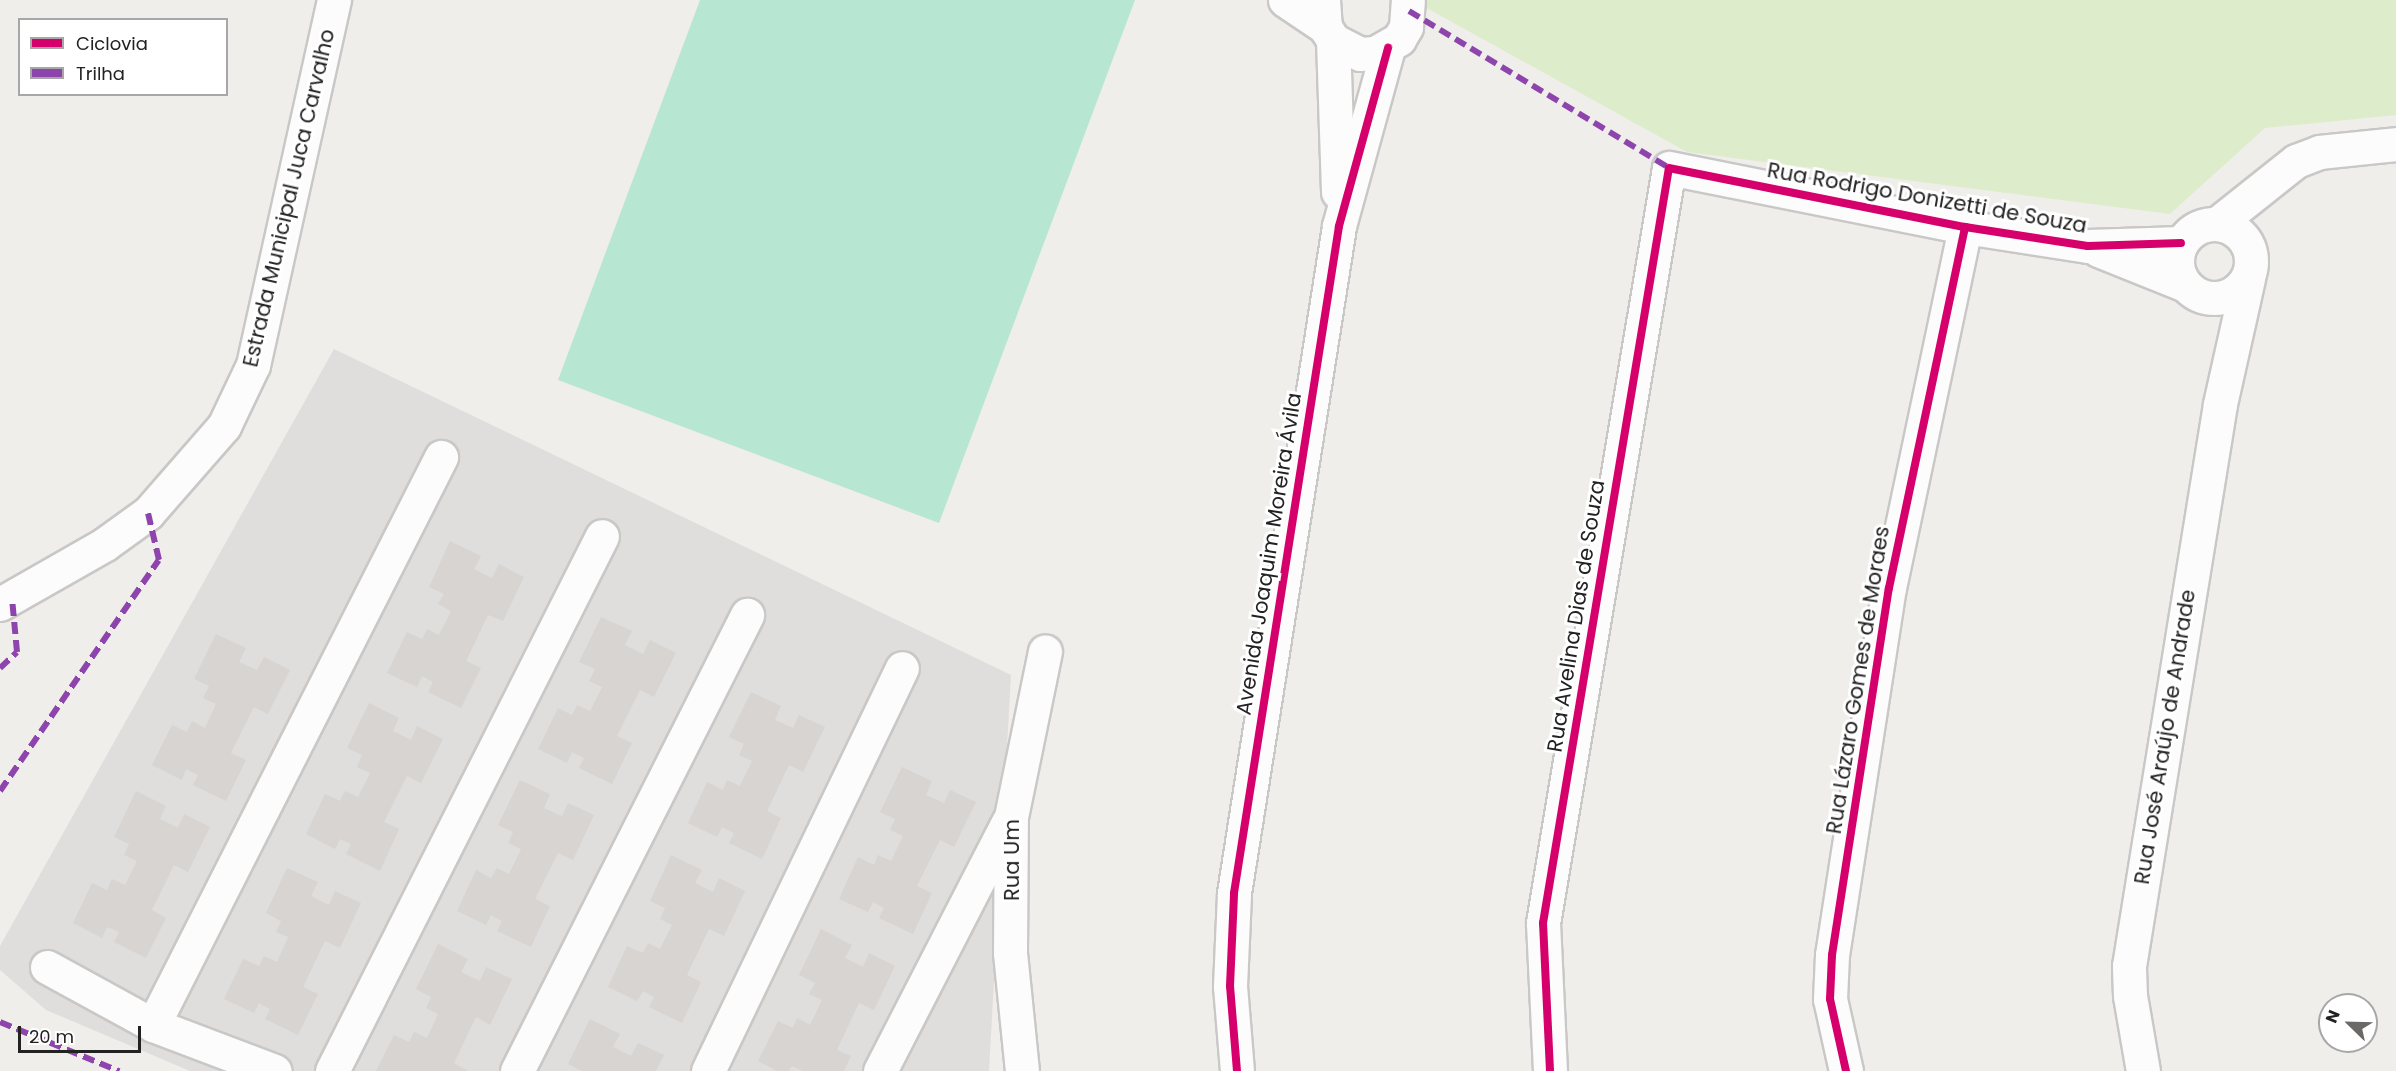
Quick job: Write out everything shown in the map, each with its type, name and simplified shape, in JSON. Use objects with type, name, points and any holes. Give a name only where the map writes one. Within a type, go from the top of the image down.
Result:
[{"type":"street","name":"Estrada Municipal Juca Carvalho","points":[[0,604],[105,544],[148,513],[224,426],[253,365],[334,0]]},
{"type":"street","points":[[1285,0],[1327,22],[1360,54],[1388,48],[1406,27],[1408,0]]},
{"type":"street","name":"Avenida Joaquim Moreira Ávila","points":[[1327,22],[1339,226]]},
{"type":"street","name":"Avenida Joaquim Moreira Ávila","points":[[1237,1071],[1230,986],[1234,893],[1339,226],[1388,48]]},
{"type":"street","points":[[2231,230],[2271,183],[2296,160],[2319,152],[2396,144]]},
{"type":"street","name":"Rua Rodrigo Donizetti de Souza","points":[[1669,168],[1965,227],[2088,246],[2181,243]]},
{"type":"street","name":"Rua Avelina Dias de Souza","points":[[1550,1071],[1543,923],[1669,168]]},
{"type":"street","points":[[2204,225],[2231,230],[2251,250],[2248,279],[2225,297],[2198,292],[2178,271],[2181,243],[2204,225]]},
{"type":"street","name":"Rua Lázaro Gomes de Moraes","points":[[1846,1071],[1830,999],[1832,955],[1889,588],[1965,227]]},
{"type":"street","name":"Rua Rodrigo Donizetti de Souza","points":[[2088,246],[2198,292]]},
{"type":"street","name":"Rua José Araújo de Andrade","points":[[2143,1071],[2130,996],[2129,966],[2220,404],[2248,279]]},
{"type":"street","name":"Rua José Araújo de Andrade","points":[[2198,292],[2220,404]]},
{"type":"street","points":[[153,1025],[441,457]]},
{"type":"street","points":[[332,1071],[602,536]]},
{"type":"street","points":[[517,1071],[747,615]]},
{"type":"street","name":"Rua Um","points":[[1022,1071],[1010,952],[1011,817],[1045,651]]},
{"type":"street","points":[[708,1071],[902,668]]},
{"type":"street","points":[[880,1071],[1011,817]]},
{"type":"street","points":[[47,967],[153,1025],[275,1071]]},
{"type":"shaded area","points":[[334,349],[1011,675],[989,1071],[190,1071],[46,1010],[0,970],[0,946]]},
{"type":"green space","points":[[700,0],[1135,0],[939,523],[558,380]]},
{"type":"green space","points":[[1425,0],[2396,0],[2396,115],[2265,128],[2170,214],[1687,152],[1423,6]]},
{"type":"building","points":[[450,541],[481,556],[474,569],[492,578],[499,564],[524,577],[503,621],[488,615],[466,661],[481,668],[461,708],[428,692],[433,682],[422,676],[417,687],[387,673],[407,632],[422,639],[427,629],[439,635],[451,611],[438,604],[444,594],[429,587]]},
{"type":"building","points":[[601,617],[632,631],[625,645],[643,654],[650,640],[676,653],[654,697],[640,690],[617,736],[632,743],[612,784],[579,768],[584,758],[572,752],[567,763],[538,749],[558,708],[572,715],[577,705],[590,711],[602,687],[589,681],[595,669],[579,662]]},
{"type":"building","points":[[216,634],[246,648],[239,662],[257,670],[264,657],[290,670],[268,714],[254,707],[231,753],[246,760],[226,801],[193,785],[198,775],[186,769],[182,780],[152,765],[172,725],[187,732],[192,721],[205,728],[216,704],[203,698],[209,686],[194,679]]},
{"type":"building","points":[[751,692],[781,706],[775,720],[793,728],[799,715],[825,727],[803,772],[789,765],[767,811],[781,818],[762,859],[729,843],[734,833],[722,827],[717,837],[688,823],[707,782],[723,790],[727,780],[740,786],[752,761],[739,755],[744,744],[729,737]]},
{"type":"building","points":[[369,703],[399,718],[393,731],[411,740],[417,726],[443,739],[421,783],[407,776],[384,822],[399,829],[380,871],[346,854],[351,844],[340,839],[335,849],[306,834],[325,794],[340,801],[345,791],[358,797],[370,773],[357,767],[362,755],[347,748]]},
{"type":"building","points":[[902,767],[932,781],[926,795],[944,803],[950,790],[976,802],[954,847],[940,840],[917,886],[932,893],[913,934],[879,918],[884,908],[873,902],[868,912],[839,899],[858,857],[874,865],[878,855],[891,861],[903,836],[890,830],[895,819],[880,812]]},
{"type":"building","points":[[520,780],[550,794],[544,808],[562,816],[568,803],[594,815],[573,860],[558,853],[535,899],[550,906],[531,947],[497,931],[502,921],[491,915],[486,925],[457,911],[476,870],[491,878],[497,868],[509,874],[521,849],[508,843],[513,832],[498,825]]},
{"type":"building","points":[[136,791],[166,806],[160,819],[178,828],[184,814],[210,827],[188,872],[174,865],[152,910],[166,918],[146,958],[114,942],[119,932],[107,927],[102,938],[73,923],[92,883],[107,890],[112,879],[125,885],[137,861],[124,855],[129,844],[114,837]]},
{"type":"building","points":[[671,855],[702,870],[695,883],[713,892],[719,878],[745,891],[724,936],[709,929],[687,975],[701,982],[682,1023],[649,1007],[654,997],[643,991],[637,1001],[608,987],[627,946],[643,953],[648,943],[660,949],[672,925],[660,919],[665,908],[650,901]]},
{"type":"building","points":[[287,868],[318,882],[311,896],[329,905],[335,891],[361,903],[340,948],[325,941],[303,987],[318,994],[298,1035],[265,1019],[270,1009],[259,1003],[254,1013],[224,999],[243,959],[259,966],[264,956],[277,962],[288,937],[276,932],[281,921],[266,913]]},
{"type":"building","points":[[821,929],[852,945],[845,958],[863,967],[869,953],[895,966],[874,1010],[859,1003],[837,1050],[851,1056],[844,1071],[803,1071],[792,1066],[789,1071],[777,1071],[758,1061],[778,1021],[793,1028],[797,1018],[810,1025],[822,1000],[809,994],[815,983],[799,975]]},
{"type":"building","points":[[438,944],[468,959],[461,972],[480,981],[486,967],[512,979],[490,1025],[476,1017],[454,1063],[468,1071],[376,1071],[394,1035],[409,1042],[414,1032],[427,1038],[438,1014],[426,1008],[431,997],[416,989]]},
{"type":"building","points":[[590,1019],[620,1034],[613,1047],[631,1056],[638,1043],[664,1055],[656,1071],[582,1071],[568,1064]]},
{"type":"marked path","points":[[1409,11],[1669,168]]},
{"type":"marked path","points":[[0,791],[159,560],[148,513]]},
{"type":"marked path","points":[[0,668],[17,652],[12,598]]},
{"type":"marked path","points":[[0,1022],[119,1071]]},
{"type":"cycle path","points":[[1237,1071],[1230,986],[1234,893],[1339,226],[1388,48]]},
{"type":"cycle path","points":[[1550,1071],[1543,923],[1669,168],[1965,227],[2088,246],[2181,243]]},
{"type":"cycle path","points":[[1846,1071],[1830,999],[1832,955],[1889,588],[1965,227]]}]
